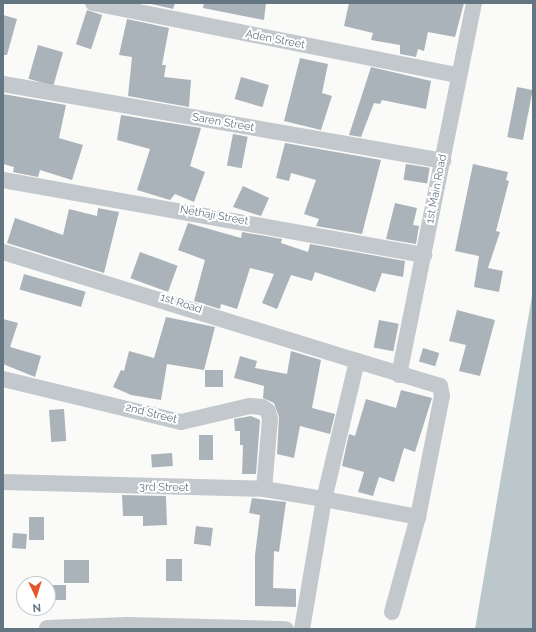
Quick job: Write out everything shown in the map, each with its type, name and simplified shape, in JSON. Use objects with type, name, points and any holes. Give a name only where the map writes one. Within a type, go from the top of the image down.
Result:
[{"type":"street","name":"Aden Street","points":[[93,3],[458,75]]},
{"type":"street","name":"1st Main Road","points":[[399,375],[443,161],[458,75],[474,3]]},
{"type":"street","name":"Saren Street","points":[[3,84],[443,161]]},
{"type":"street","name":"Nethaji Street","points":[[3,180],[424,255]]},
{"type":"street","name":"1st Road","points":[[3,252],[399,375],[440,386],[442,391],[418,517]]},
{"type":"street","points":[[302,629],[324,499],[357,361]]},
{"type":"street","name":"2nd Street","points":[[3,379],[181,422],[250,406],[262,407],[268,411],[270,419],[264,489]]},
{"type":"street","name":"3rd Street","points":[[3,482],[264,489],[418,517]]},
{"type":"street","points":[[392,612],[418,517]]},
{"type":"street","points":[[47,628],[128,625],[286,629]]},
{"type":"shaded area","points":[[533,290],[533,629],[475,629]]},
{"type":"building","points":[[147,3],[175,3],[173,9]]},
{"type":"building","points":[[204,3],[266,3],[264,20],[203,8]]},
{"type":"building","points":[[349,3],[464,3],[455,37],[428,32],[424,51],[418,49],[416,57],[400,54],[400,45],[371,40],[373,33],[344,26]]},
{"type":"building","points":[[87,10],[102,15],[91,49],[76,44]]},
{"type":"building","points":[[3,15],[17,19],[7,55],[3,55]]},
{"type":"building","points":[[127,19],[169,28],[162,65],[166,65],[164,77],[191,80],[189,107],[128,96],[132,57],[119,55]]},
{"type":"building","points":[[38,45],[63,52],[53,86],[28,79]]},
{"type":"building","points":[[300,58],[328,64],[322,93],[332,96],[321,130],[284,121]]},
{"type":"building","points":[[371,67],[431,81],[426,109],[382,100],[380,104],[374,103],[361,137],[349,135]]},
{"type":"building","points":[[241,77],[269,85],[263,107],[235,99]]},
{"type":"building","points":[[517,87],[533,90],[523,140],[507,137]]},
{"type":"building","points":[[3,94],[66,105],[59,138],[83,145],[72,180],[40,170],[38,177],[17,173],[13,172],[14,167],[3,164]]},
{"type":"building","points":[[121,115],[201,128],[190,166],[205,172],[194,202],[175,194],[170,200],[137,190],[150,149],[117,140]]},
{"type":"building","points":[[233,134],[248,137],[242,168],[227,165]]},
{"type":"building","points":[[285,143],[381,160],[362,234],[316,226],[319,219],[304,214],[316,180],[291,173],[289,181],[276,178]]},
{"type":"building","points":[[406,164],[430,168],[427,184],[403,180]]},
{"type":"building","points":[[473,164],[508,172],[506,180],[509,181],[496,231],[500,232],[488,268],[503,271],[499,292],[474,287],[479,256],[455,251]]},
{"type":"building","points":[[243,186],[269,198],[261,216],[233,207]]},
{"type":"building","points":[[395,203],[417,208],[413,225],[419,226],[416,244],[386,239]]},
{"type":"building","points":[[98,208],[119,212],[104,273],[7,243],[15,218],[63,235],[69,209],[97,216]]},
{"type":"building","points":[[188,223],[241,238],[242,232],[282,239],[281,243],[308,252],[310,244],[405,261],[403,277],[382,273],[375,292],[315,272],[312,281],[291,275],[277,309],[262,303],[274,274],[250,268],[237,309],[221,304],[220,309],[194,301],[205,260],[178,250]]},
{"type":"building","points":[[140,252],[178,266],[168,292],[130,278]]},
{"type":"building","points":[[24,274],[86,292],[81,307],[20,289]]},
{"type":"building","points":[[457,310],[495,320],[480,376],[459,371],[466,345],[449,341]]},
{"type":"building","points":[[166,317],[215,327],[204,370],[167,364],[161,400],[131,395],[113,387],[121,370],[124,371],[129,351],[154,358]]},
{"type":"building","points":[[3,319],[18,323],[10,347],[41,356],[35,377],[3,364]]},
{"type":"building","points":[[379,320],[399,324],[393,351],[374,347]]},
{"type":"building","points":[[423,348],[439,353],[435,366],[419,361]]},
{"type":"building","points":[[291,351],[321,360],[312,408],[335,414],[330,434],[300,426],[294,458],[277,454],[279,417],[274,403],[263,398],[264,386],[234,378],[240,356],[257,361],[255,368],[287,374]]},
{"type":"building","points":[[205,370],[223,370],[223,387],[205,387]]},
{"type":"building","points":[[401,390],[432,398],[415,452],[404,448],[394,482],[379,477],[373,496],[358,492],[364,472],[342,466],[349,434],[355,436],[366,399],[396,408]]},
{"type":"building","points":[[64,409],[66,441],[51,442],[49,410]]},
{"type":"building","points":[[251,416],[260,420],[256,474],[242,474],[243,445],[240,445],[240,431],[235,431],[234,419]]},
{"type":"building","points":[[199,435],[213,435],[213,460],[199,460]]},
{"type":"building","points":[[172,453],[173,466],[152,467],[151,454]]},
{"type":"building","points":[[122,495],[166,496],[167,525],[143,526],[143,516],[123,516]]},
{"type":"building","points":[[252,498],[286,502],[279,552],[274,551],[273,588],[296,589],[296,607],[255,606],[255,555],[260,515],[249,513]]},
{"type":"building","points":[[29,517],[44,517],[44,540],[29,540]]},
{"type":"building","points":[[196,526],[213,528],[211,546],[194,544]]},
{"type":"building","points":[[13,533],[27,534],[26,549],[12,548]]},
{"type":"building","points":[[166,559],[182,559],[182,581],[166,581]]},
{"type":"building","points":[[64,560],[89,560],[89,583],[64,583]]},
{"type":"building","points":[[56,585],[66,585],[66,600],[56,600]]}]
